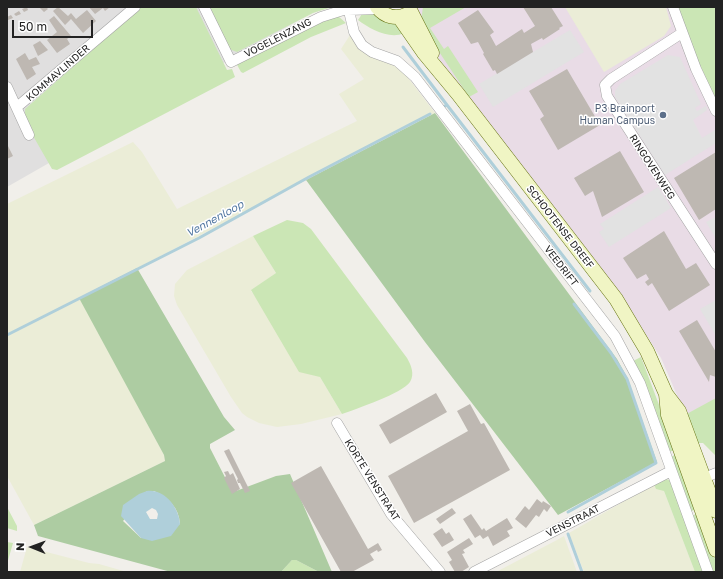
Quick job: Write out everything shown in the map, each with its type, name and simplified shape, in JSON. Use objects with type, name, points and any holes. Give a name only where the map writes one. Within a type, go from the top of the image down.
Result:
[{"type":"street","name":"KOMMAVLINDER","points":[[18,107],[135,7]]},
{"type":"street","name":"VOGELENZANG","points":[[204,7],[231,62],[321,17],[350,8],[377,8]]},
{"type":"street","points":[[673,7],[696,69],[716,111]]},
{"type":"street","name":"VEEDRIFT","points":[[350,8],[354,32],[362,45],[372,52],[397,62],[415,77],[615,336],[640,383],[708,572]]},
{"type":"street","points":[[377,8],[391,17],[409,12]]},
{"type":"street","name":"SCHOOTENSE DREEF","points":[[409,12],[410,35],[439,70],[616,299],[647,351],[666,394],[668,414],[705,480],[713,491],[716,510]]},
{"type":"street","name":"RINGOVENWEG","points":[[682,33],[611,78],[606,85],[606,96],[716,264]]},
{"type":"street","points":[[7,87],[18,107],[29,135]]},
{"type":"street","name":"KORTE VENSTRAAT","points":[[337,423],[391,514],[440,572]]},
{"type":"street","name":"VENSTRAAT","points":[[474,572],[671,471]]},
{"type":"street","name":"SCHOOTENSE DREEF","points":[[705,480],[716,550]]},
{"type":"shaded area","points":[[7,7],[322,7],[7,187]]},
{"type":"shaded area","points":[[399,7],[716,7],[716,416],[692,430],[661,358],[621,295]]},
{"type":"shaded area","points":[[570,30],[584,52],[493,107],[479,84]]},
{"type":"shaded area","name":"P3 Brainport Human Campus","points":[[668,55],[680,57],[701,104],[695,108],[697,111],[706,106],[707,110],[693,120],[702,138],[715,130],[716,143],[665,175],[615,97],[615,91],[620,84]]},
{"type":"shaded area","points":[[658,187],[671,208],[609,247],[599,232],[604,229],[600,224]]},
{"type":"shaded area","points":[[716,217],[716,239],[706,222]]},
{"type":"shaded area","points":[[716,300],[716,336],[700,309]]},
{"type":"green space","points":[[141,7],[196,7],[227,70],[232,69],[235,77],[57,170],[52,169],[32,134],[34,133],[25,115],[25,109]]},
{"type":"green space","points":[[209,7],[332,7],[313,13],[237,52],[229,49]]},
{"type":"green space","points":[[423,7],[466,7],[430,28],[444,49],[448,46],[478,92],[469,97],[424,29],[421,21]]},
{"type":"green space","points":[[565,7],[666,7],[671,26],[664,36],[604,72]]},
{"type":"green space","points":[[678,7],[715,7],[716,9],[716,100],[698,61]]},
{"type":"green space","points":[[371,12],[396,25],[404,33],[398,35],[386,34],[368,27],[358,20],[362,14]]},
{"type":"green space","points":[[338,16],[346,23],[311,37],[243,73],[236,63],[320,19]]},
{"type":"green space","points":[[350,35],[359,48],[402,70],[435,113],[80,298],[164,455],[165,461],[34,525],[7,476],[7,204],[133,142],[142,152],[177,209],[357,121],[339,94],[364,79],[341,49]]},
{"type":"green space","points":[[435,113],[617,359],[627,377],[657,462],[558,515],[425,342],[306,180]]},
{"type":"green space","points":[[287,220],[303,223],[311,229],[407,358],[411,367],[412,376],[410,382],[406,386],[379,400],[342,414],[320,377],[299,372],[251,290],[276,273],[253,236]]},
{"type":"green space","points":[[253,236],[276,273],[251,291],[320,377],[342,414],[301,424],[277,427],[259,423],[247,417],[242,413],[231,397],[177,305],[174,296],[175,284],[187,270]]},
{"type":"green space","points":[[137,268],[224,417],[235,430],[210,444],[210,448],[231,489],[236,491],[276,476],[290,474],[332,572],[319,572],[296,560],[292,560],[281,572],[171,572],[38,536],[34,525],[165,461],[164,455],[79,298]],"holes":[[[147,491],[154,491],[169,500],[178,513],[180,524],[141,538],[123,521]]]},
{"type":"green space","points":[[641,357],[676,450],[668,452],[633,361]]},
{"type":"green space","points":[[716,398],[716,456],[703,443],[694,443],[683,416]]},
{"type":"green space","points":[[678,454],[697,509],[689,512],[670,457]]},
{"type":"green space","points":[[665,479],[670,480],[704,572],[695,572],[664,491],[656,489],[654,484]]},
{"type":"green space","points":[[654,484],[664,491],[695,572],[584,572],[569,533]]},
{"type":"green space","points":[[7,507],[17,526],[17,531],[7,528]]},
{"type":"green space","points":[[699,513],[716,562],[716,572],[710,572],[691,516]]},
{"type":"green space","points":[[564,536],[577,572],[496,572],[557,540]]},
{"type":"green space","points":[[7,542],[13,543],[7,564]]},
{"type":"green space","points":[[27,547],[89,563],[99,564],[127,572],[20,572]]},
{"type":"green space","points":[[292,560],[296,560],[319,572],[281,572]]},
{"type":"water","points":[[147,491],[160,493],[165,496],[174,506],[180,524],[171,536],[152,541],[141,538],[121,516],[123,505],[139,494]],"holes":[[[152,508],[156,510],[158,514],[157,519],[150,519],[146,512]]]},
{"type":"building","points":[[27,7],[28,10],[24,12],[22,9]]},
{"type":"building","points":[[39,7],[46,7],[48,9],[44,12]]},
{"type":"building","points":[[58,7],[68,16],[71,13],[76,19],[87,10],[96,21],[83,33],[71,19],[65,25],[53,11]]},
{"type":"building","points":[[89,7],[110,7],[105,11],[103,8],[95,14]]},
{"type":"building","points":[[523,7],[551,7],[563,26],[543,40],[542,38],[531,44],[533,52],[497,74],[495,70],[493,71],[478,42],[471,44],[458,23],[478,10],[494,32],[490,35],[496,46],[522,29],[524,33],[535,26]]},
{"type":"building","points":[[19,11],[21,14],[16,16],[14,14]]},
{"type":"building","points":[[11,15],[13,18],[8,20],[7,17]]},
{"type":"building","points":[[54,16],[71,36],[67,39],[70,44],[57,53],[47,40],[57,32],[49,20]]},
{"type":"building","points":[[40,41],[48,50],[38,56],[33,45]]},
{"type":"building","points":[[25,53],[29,60],[36,57],[40,64],[32,67],[36,74],[27,80],[16,59]]},
{"type":"building","points":[[567,69],[600,125],[558,150],[540,119],[544,116],[529,91]]},
{"type":"building","points":[[7,144],[13,156],[7,159]]},
{"type":"building","points":[[620,151],[644,192],[602,217],[593,191],[585,196],[574,178]]},
{"type":"building","points":[[716,152],[716,209],[699,220],[674,178]]},
{"type":"building","points":[[664,231],[686,269],[696,263],[710,285],[669,311],[652,283],[648,286],[645,282],[649,279],[646,274],[637,279],[623,258]]},
{"type":"building","points":[[697,320],[716,352],[716,377],[710,375],[709,382],[679,331]]},
{"type":"building","points":[[436,393],[447,412],[390,444],[379,425]]},
{"type":"building","points":[[470,404],[481,424],[484,423],[510,470],[414,523],[388,476],[468,431],[457,411]]},
{"type":"building","points":[[229,449],[250,491],[245,493],[240,483],[238,483],[238,479],[224,451]]},
{"type":"building","points":[[321,466],[368,549],[378,543],[382,550],[378,552],[377,550],[370,554],[374,560],[352,572],[341,572],[291,483]]},
{"type":"building","points":[[228,471],[230,475],[233,473],[240,489],[232,494],[224,478],[226,476],[224,472]]},
{"type":"building","points":[[537,499],[542,503],[543,501],[551,506],[547,512],[544,509],[539,517],[536,515],[526,528],[515,519],[525,506],[529,510]]},
{"type":"building","points":[[452,508],[456,513],[440,524],[436,519]]},
{"type":"building","points":[[471,514],[482,530],[484,528],[486,531],[507,518],[513,528],[507,531],[510,536],[493,546],[488,536],[483,539],[480,535],[475,538],[463,519]]},
{"type":"building","points":[[442,528],[446,534],[449,532],[454,540],[442,547],[433,534]]},
{"type":"building","points":[[469,538],[473,544],[463,550],[465,553],[462,554],[469,567],[461,572],[455,572],[449,562],[452,560],[447,552]]},
{"type":"waterway","name":"Vennenloop","points":[[403,47],[447,105],[443,107]]},
{"type":"waterway","points":[[447,105],[590,291]]},
{"type":"waterway","name":"Vennenloop","points":[[7,335],[199,238],[309,177],[430,114]]},
{"type":"waterway","points":[[568,512],[656,463],[627,379],[611,353],[574,304]]},
{"type":"waterway","points":[[568,534],[582,572]]},
{"type":"place","name":"P3 Brainport Human Campus","points":[[663,115]]}]
